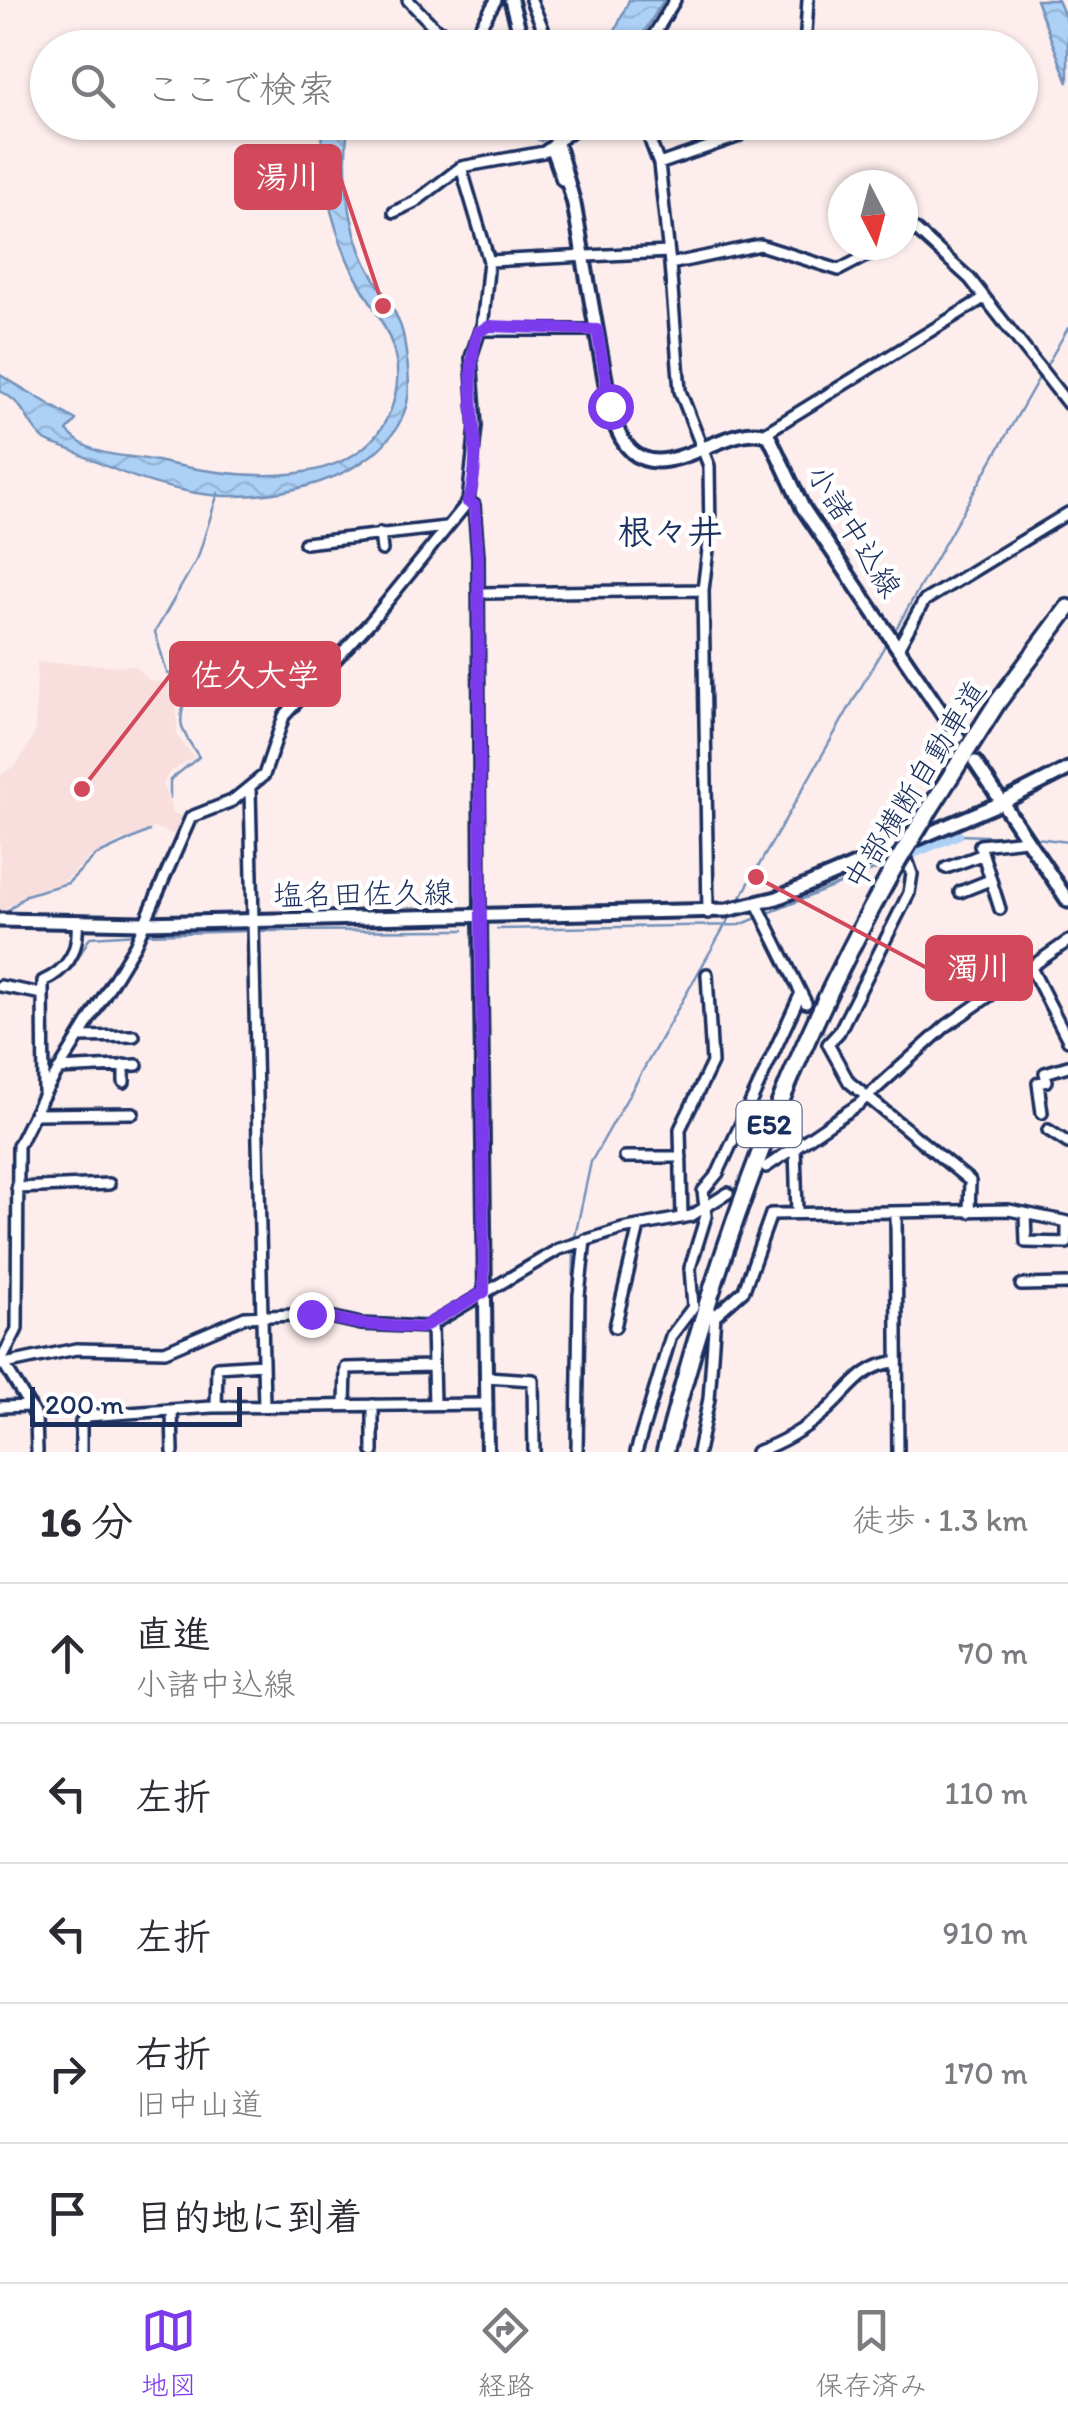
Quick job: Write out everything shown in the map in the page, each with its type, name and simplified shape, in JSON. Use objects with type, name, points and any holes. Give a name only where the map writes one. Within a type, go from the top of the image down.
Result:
[{"type":"highway","name":"中部横断自動車道","points":[[667,1452],[716,1266],[778,1100],[835,977],[926,815],[1068,607]]},
{"type":"highway","points":[[1042,640],[1068,607]]},
{"type":"main road","points":[[511,0],[519,30]]},
{"type":"main road","points":[[555,140],[574,204],[612,413],[624,440],[642,454],[663,460],[706,450],[738,432],[765,434]]},
{"type":"main road","name":"小諸中込線","points":[[765,434],[777,446],[803,508],[958,737]]},
{"type":"main road","points":[[975,762],[1068,901]]},
{"type":"main road","points":[[756,911],[1001,803],[1068,769]]},
{"type":"main road","name":"塩名田佐久線","points":[[0,920],[140,930],[756,911]]},
{"type":"street","points":[[408,0],[437,30]]},
{"type":"street","points":[[478,30],[496,0]]},
{"type":"street","points":[[531,0],[544,30]]},
{"type":"street","points":[[657,30],[675,0]]},
{"type":"street","points":[[806,30],[808,0]]},
{"type":"street","points":[[394,212],[415,202],[461,167],[556,146],[563,140]]},
{"type":"street","points":[[650,140],[659,164],[680,391],[706,450],[710,534],[702,590],[708,913]]},
{"type":"street","points":[[659,164],[732,140]]},
{"type":"street","points":[[1,1364],[17,1329],[16,1153],[44,1094],[140,930],[191,817],[250,788],[270,767],[284,716],[372,620],[468,502],[476,426],[471,357],[482,328],[489,261],[461,167]]},
{"type":"street","points":[[918,232],[970,278],[1068,404]]},
{"type":"street","points":[[670,264],[760,245],[838,270],[858,260]]},
{"type":"street","points":[[489,261],[668,252]]},
{"type":"street","points":[[765,434],[984,298]]},
{"type":"street","points":[[482,328],[597,330]]},
{"type":"street","points":[[1056,384],[1068,377]]},
{"type":"street","points":[[468,502],[474,505],[478,594],[487,1452]]},
{"type":"street","points":[[896,645],[924,601],[1068,513]]},
{"type":"street","points":[[306,543],[446,527]]},
{"type":"street","points":[[380,533],[382,550]]},
{"type":"street","points":[[478,594],[702,590]]},
{"type":"street","points":[[250,788],[264,1406]]},
{"type":"street","points":[[1000,910],[981,855],[982,843],[1026,840]]},
{"type":"street","points":[[902,846],[912,874],[909,893],[838,1032],[826,1040],[843,1074],[867,1098],[970,1181],[969,1212]]},
{"type":"street","points":[[946,868],[981,855]]},
{"type":"street","points":[[960,892],[990,880]]},
{"type":"street","points":[[636,1452],[671,1336],[694,1308],[690,1268],[706,1216],[702,1191],[718,1173],[804,998],[756,911]]},
{"type":"street","points":[[44,1094],[43,989],[70,959],[77,943],[77,923]]},
{"type":"street","points":[[766,1168],[867,1098],[946,1026],[1068,941]]},
{"type":"street","points":[[1031,968],[1068,1040]]},
{"type":"street","points":[[682,1218],[682,1120],[712,1063],[707,974]]},
{"type":"street","points":[[0,986],[43,989]]},
{"type":"street","points":[[79,1037],[129,1038]]},
{"type":"street","points":[[124,1065],[124,1082]]},
{"type":"street","points":[[59,1069],[137,1065]]},
{"type":"street","points":[[1042,1113],[1038,1083],[1047,1080],[1045,1073],[1068,1066]]},
{"type":"street","points":[[35,1114],[95,1117],[133,1113]]},
{"type":"street","points":[[1048,1130],[1068,1142]]},
{"type":"street","points":[[795,1148],[797,1213]]},
{"type":"street","points":[[631,1160],[681,1157]]},
{"type":"street","points":[[17,1188],[108,1184]]},
{"type":"street","points":[[1,1364],[88,1348],[166,1351],[232,1320],[262,1316],[317,1314],[371,1325],[432,1325],[569,1246],[682,1218],[728,1193]]},
{"type":"street","points":[[698,1452],[714,1314],[744,1290],[768,1216],[1025,1212],[1068,1222],[1067,1243],[1026,1242],[1025,1212]]},
{"type":"street","points":[[896,1213],[898,1452]]},
{"type":"street","points":[[615,1327],[639,1226]]},
{"type":"street","points":[[577,1452],[584,1241]]},
{"type":"street","points":[[1026,1281],[1068,1284]]},
{"type":"street","points":[[432,1325],[434,1404]]},
{"type":"street","points":[[756,1452],[788,1438],[823,1414],[871,1368],[896,1362]]},
{"type":"street","points":[[1,1364],[36,1418],[37,1452]]},
{"type":"street","points":[[216,1407],[216,1367],[263,1364]]},
{"type":"street","points":[[345,1405],[346,1368],[433,1366]]},
{"type":"street","points":[[486,1378],[533,1380],[534,1452]]},
{"type":"street","points":[[81,1452],[84,1418],[216,1407],[486,1404]]},
{"type":"street","points":[[372,1405],[373,1452]]},
{"type":"street","points":[[0,1407],[30,1406]]},
{"type":"street","points":[[172,1410],[173,1452]]},
{"type":"shaded area","points":[[37,662],[135,666],[149,680],[184,685],[177,707],[177,736],[194,757],[169,773],[163,784],[173,813],[182,816],[175,835],[155,828],[121,841],[90,857],[61,885],[28,893],[0,913],[0,776],[17,764],[35,733]]},
{"type":"water","points":[[629,0],[664,0],[645,30],[616,30]]},
{"type":"water","points":[[1036,0],[1058,0],[1068,24],[1068,83]]},
{"type":"water","points":[[322,140],[347,140],[346,177],[354,232],[404,339],[406,407],[393,433],[373,454],[347,471],[285,491],[223,496],[196,493],[118,471],[45,440],[22,409],[0,391],[0,375],[76,420],[67,431],[88,447],[109,454],[258,475],[328,466],[358,452],[381,429],[395,396],[395,356],[382,322],[346,256],[324,174]]},
{"type":"waterway","points":[[1044,370],[1068,328]]},
{"type":"waterway","points":[[893,634],[1040,376]]},
{"type":"waterway","points":[[170,798],[170,780],[199,757],[181,722],[190,684],[167,673],[155,632],[198,557],[218,493]]},
{"type":"waterway","points":[[738,902],[888,640]]},
{"type":"waterway","points":[[8,911],[26,895],[68,883],[95,856],[149,831]]},
{"type":"waterway","points":[[959,835],[1013,837]]},
{"type":"waterway","points":[[909,856],[959,835]]},
{"type":"waterway","points":[[1037,838],[1068,842]]},
{"type":"waterway","points":[[766,914],[889,864]]},
{"type":"waterway","points":[[574,1241],[591,1162],[732,913]]},
{"type":"waterway","points":[[497,929],[740,925],[759,917]]},
{"type":"waterway","points":[[256,931],[464,930]]},
{"type":"waterway","points":[[146,934],[248,931]]},
{"type":"waterway","points":[[45,986],[73,967],[90,937],[138,934]]},
{"type":"waterway","points":[[0,979],[13,984]]},
{"type":"waterway","points":[[20,986],[37,987]]},
{"type":"waterway","points":[[571,1452],[574,1249]]},
{"type":"tunnel","points":[[806,1003],[823,1036]]},
{"type":"tunnel","points":[[728,1193],[766,1167]]},
{"type":"place","name":"湯川","points":[[383,306]]},
{"type":"place","name":"佐久大学","points":[[82,789]]},
{"type":"place","name":"濁川","points":[[756,877]]},
{"type":"district","name":"根々井","points":[[670,532]]},
{"type":"route","points":[[311,1314],[361,1324],[421,1328],[484,1292],[478,556],[474,505],[468,502],[476,426],[471,357],[478,332],[490,326],[597,330],[610,406]]}]
